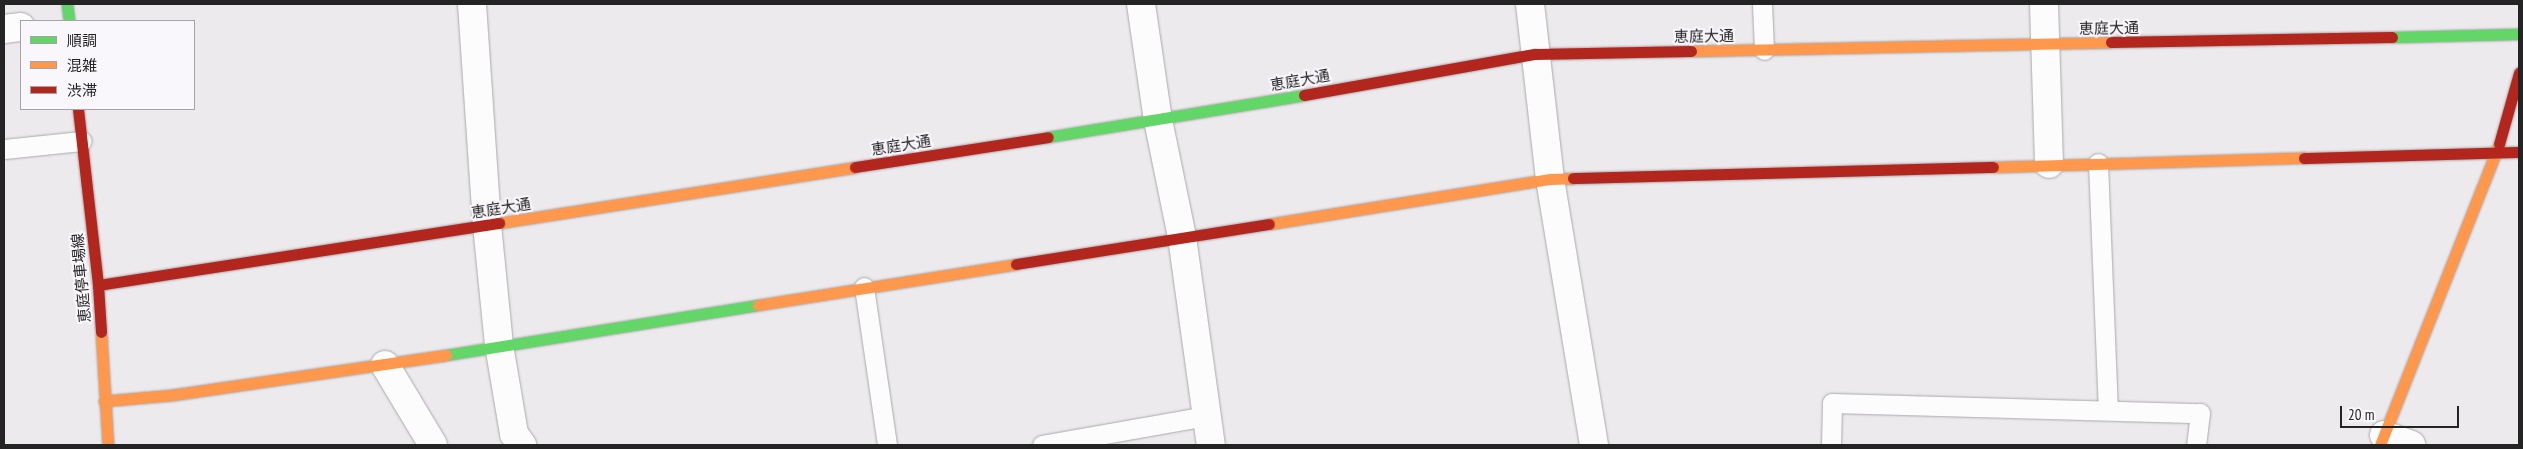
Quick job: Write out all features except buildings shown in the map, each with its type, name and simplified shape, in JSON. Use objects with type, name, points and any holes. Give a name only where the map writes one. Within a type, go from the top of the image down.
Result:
[{"type":"street","points":[[67,4],[69,20]]},
{"type":"street","points":[[472,4],[487,225],[499,345],[514,434],[522,445]]},
{"type":"street","points":[[1141,4],[1158,120],[1182,237],[1211,445]]},
{"type":"street","points":[[1530,4],[1550,179],[1594,445]]},
{"type":"street","points":[[2044,4],[2049,164]]},
{"type":"street","points":[[4,29],[20,27]]},
{"type":"street","name":"恵庭大通","points":[[98,285],[1158,120],[1535,54],[2519,34]]},
{"type":"street","points":[[2411,445],[2382,440],[2496,153],[2519,73]]},
{"type":"street","name":"恵庭停車場線","points":[[78,110],[98,285],[108,445]]},
{"type":"street","points":[[104,401],[172,395],[385,365],[499,345],[1550,179],[2519,152]]},
{"type":"street","points":[[385,365],[433,445]]},
{"type":"lane","points":[[1762,4],[1764,50]]},
{"type":"lane","points":[[4,149],[82,141]]},
{"type":"lane","points":[[2098,163],[2108,410]]},
{"type":"lane","points":[[864,287],[887,445]]},
{"type":"lane","points":[[1831,445],[1832,403],[2200,413],[2196,445]]},
{"type":"lane","points":[[1042,445],[1207,416]]},
{"type":"traffic: fast","points":[[67,4],[69,20]]},
{"type":"traffic: fast","points":[[2392,37],[2519,34]]},
{"type":"traffic: fast","points":[[1048,137],[1304,95]]},
{"type":"traffic: fast","points":[[446,355],[758,305]]},
{"type":"traffic: slow","points":[[1691,51],[2111,42]]},
{"type":"traffic: slow","points":[[2380,445],[2499,144]]},
{"type":"traffic: slow","points":[[1993,167],[2304,158]]},
{"type":"traffic: slow","points":[[499,223],[855,167]]},
{"type":"traffic: slow","points":[[1269,224],[1550,179],[1573,178]]},
{"type":"traffic: slow","points":[[758,305],[1016,264]]},
{"type":"traffic: slow","points":[[101,332],[108,445]]},
{"type":"traffic: slow","points":[[104,401],[172,395],[446,355]]},
{"type":"traffic: jam","points":[[2111,42],[2392,37]]},
{"type":"traffic: jam","points":[[1304,95],[1535,54],[1691,51]]},
{"type":"traffic: jam","points":[[2499,144],[2519,73]]},
{"type":"traffic: jam","points":[[78,110],[98,285],[101,332]]},
{"type":"traffic: jam","points":[[855,167],[1048,137]]},
{"type":"traffic: jam","points":[[2304,158],[2519,152]]},
{"type":"traffic: jam","points":[[1573,178],[1993,167]]},
{"type":"traffic: jam","points":[[98,285],[499,223]]},
{"type":"traffic: jam","points":[[1016,264],[1269,224]]}]
